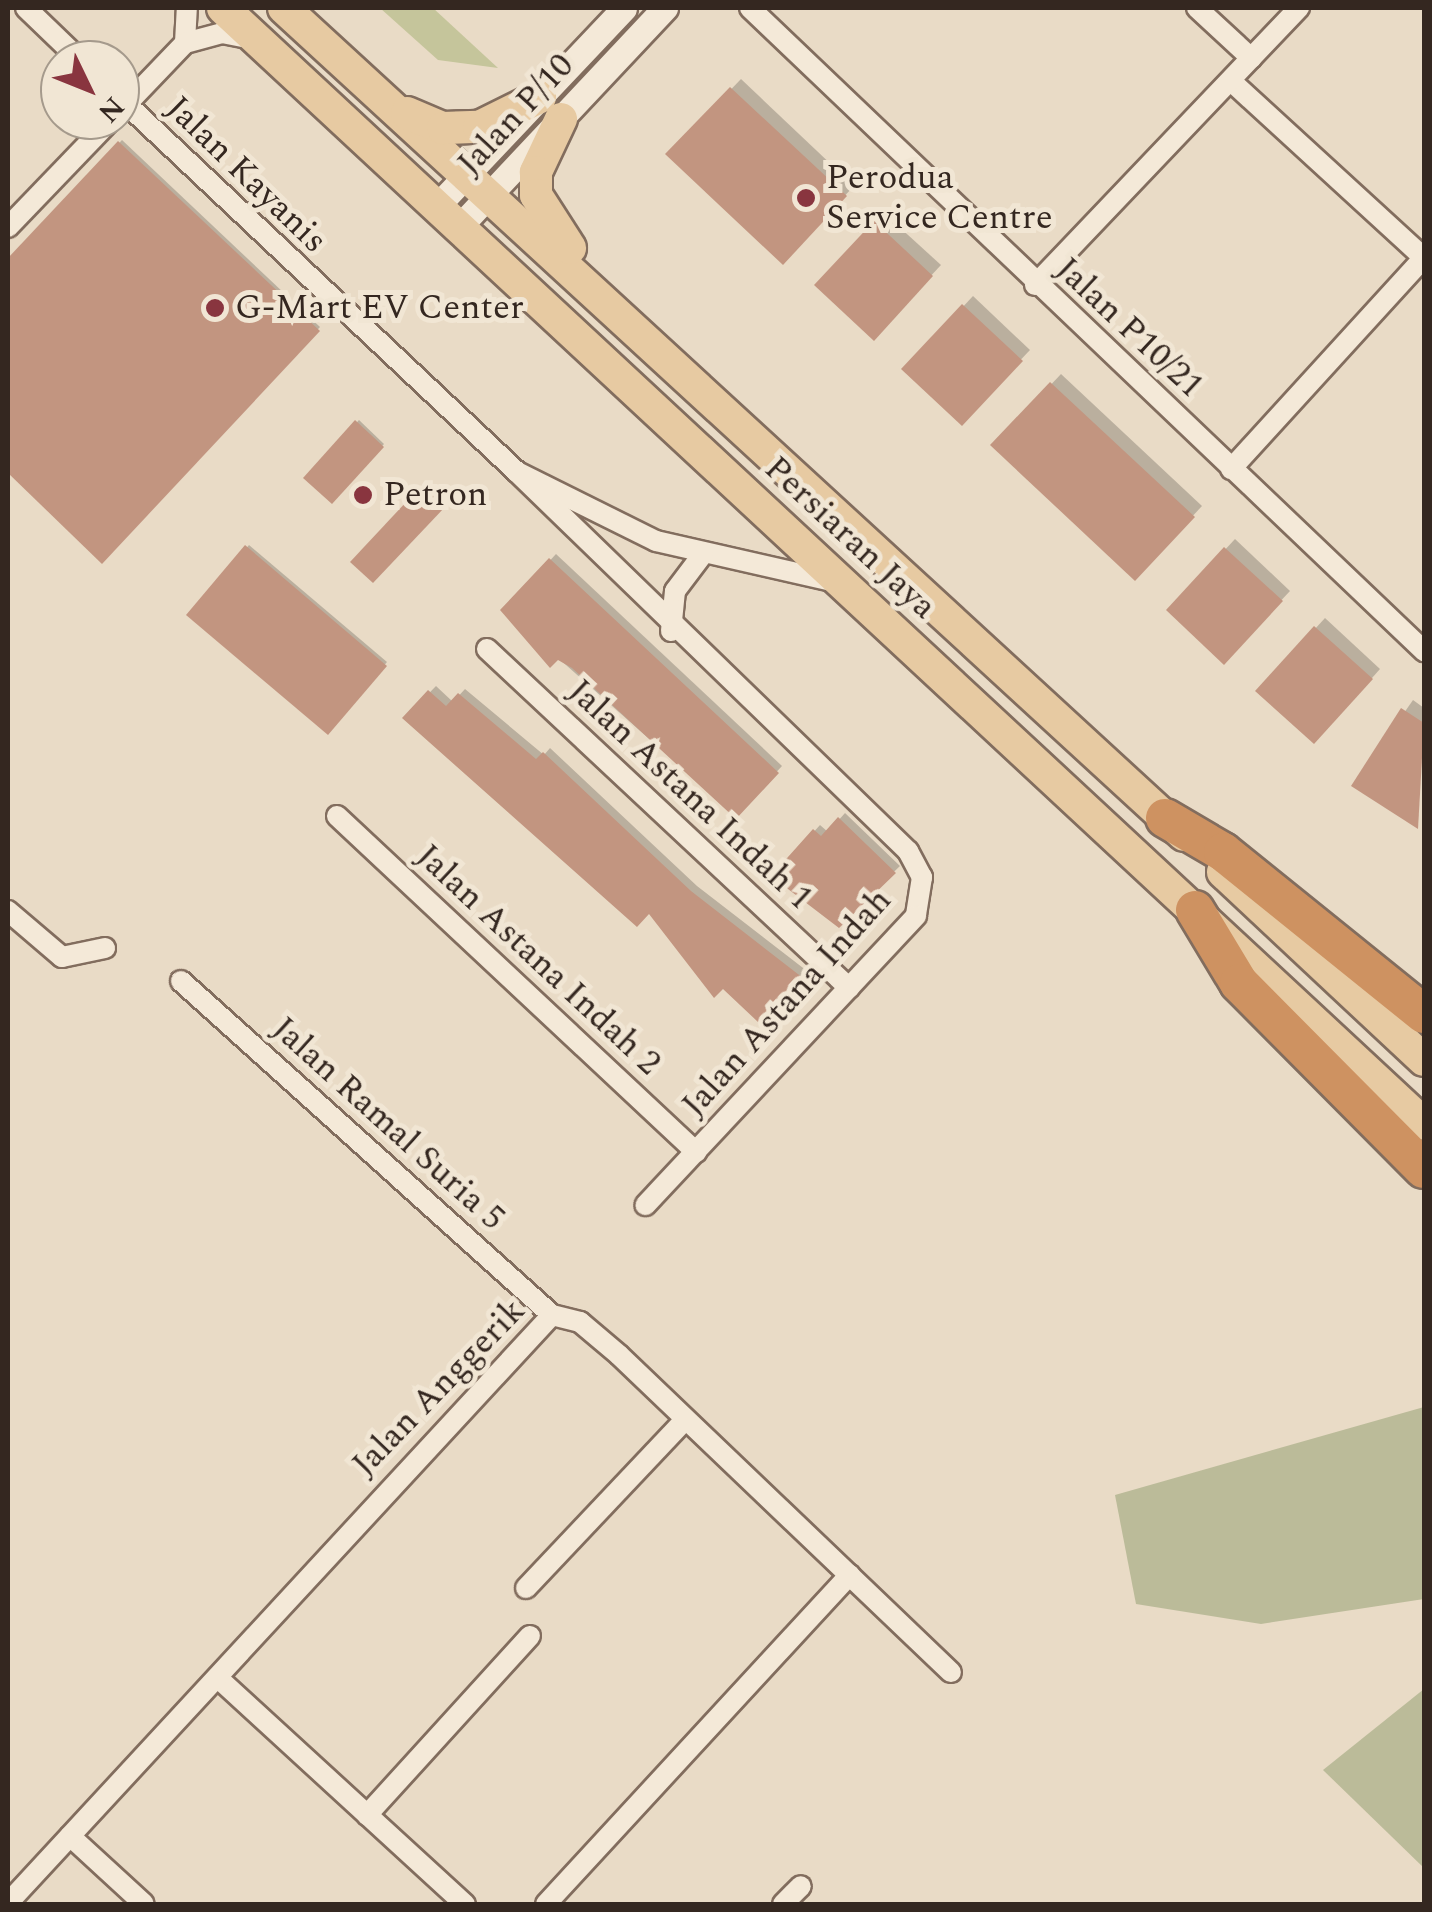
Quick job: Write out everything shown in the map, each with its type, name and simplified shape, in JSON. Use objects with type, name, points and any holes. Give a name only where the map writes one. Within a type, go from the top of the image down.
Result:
[{"type":"highway","points":[[1165,818],[1223,852],[1424,1014]]},
{"type":"highway","points":[[1195,910],[1239,983],[1424,1170]]},
{"type":"main road","name":"Persiaran Jaya","points":[[223,8],[1424,1124]]},
{"type":"main road","name":"Persiaran Jaya","points":[[284,8],[704,391],[1424,1060]]},
{"type":"main road","points":[[382,99],[462,129],[550,108],[536,172],[548,222],[704,391]]},
{"type":"street","points":[[26,8],[59,40]]},
{"type":"street","points":[[185,43],[187,8]]},
{"type":"street","name":"Jalan P/10","points":[[550,108],[624,8]]},
{"type":"street","name":"Jalan P/10","points":[[448,216],[550,108],[666,8]]},
{"type":"street","name":"Jalan P10/21","points":[[750,8],[1035,285],[1424,651]]},
{"type":"street","points":[[1197,8],[1251,58]]},
{"type":"street","points":[[1035,285],[1299,8]]},
{"type":"street","points":[[140,87],[185,43],[222,34],[260,41]]},
{"type":"street","points":[[1232,80],[1424,258],[1232,470]]},
{"type":"street","name":"Jalan Kayanis","points":[[140,121],[517,472],[614,524],[704,554],[839,582]]},
{"type":"street","points":[[8,227],[92,140]]},
{"type":"street","name":"Jalan Astana Indah","points":[[517,472],[671,631],[916,863],[923,894],[916,916],[646,1205]]},
{"type":"street","points":[[671,631],[675,591],[704,554]]},
{"type":"street","name":"Jalan Astana Indah 1","points":[[487,649],[849,988]]},
{"type":"street","name":"Jalan Astana Indah 2","points":[[337,816],[696,1152]]},
{"type":"street","points":[[8,912],[62,957],[105,948]]},
{"type":"street","name":"Jalan Ramal Suria 5","points":[[180,981],[552,1316]]},
{"type":"street","name":"Jalan Anggerik","points":[[8,1903],[552,1316],[580,1322],[951,1672]]},
{"type":"street","points":[[526,1588],[685,1420]]},
{"type":"street","points":[[546,1904],[850,1575]]},
{"type":"street","points":[[368,1815],[530,1636]]},
{"type":"street","points":[[218,1678],[464,1904]]},
{"type":"street","points":[[70,1836],[144,1904]]},
{"type":"street","points":[[783,1904],[800,1886]]},
{"type":"green space","points":[[380,8],[433,8],[498,68],[438,60]]},
{"type":"green space","points":[[1424,1407],[1424,1599],[1261,1624],[1136,1604],[1115,1495]]},
{"type":"green space","points":[[1424,1689],[1424,1868],[1323,1770]]},
{"type":"building","points":[[730,87],[847,196],[783,265],[665,154]]},
{"type":"building","points":[[118,141],[320,331],[102,564],[8,473],[8,258]]},
{"type":"building","points":[[874,221],[933,276],[874,341],[814,285]]},
{"type":"building","points":[[962,304],[1023,361],[962,426],[901,369]]},
{"type":"building","points":[[1050,382],[1195,517],[1135,581],[990,445]]},
{"type":"building","points":[[355,420],[384,447],[332,504],[303,478]]},
{"type":"building","points":[[422,485],[445,507],[373,583],[350,562]]},
{"type":"building","points":[[245,545],[387,666],[328,735],[186,615]]},
{"type":"building","points":[[1224,547],[1283,601],[1224,665],[1166,610]]},
{"type":"building","points":[[549,558],[779,773],[736,819],[572,668],[558,660],[550,668],[500,610]]},
{"type":"building","points":[[1314,626],[1373,679],[1314,744],[1255,691]]},
{"type":"building","points":[[428,690],[446,706],[458,693],[536,759],[543,752],[691,891],[803,978],[758,1022],[723,989],[714,998],[649,914],[637,927],[402,718]]},
{"type":"building","points":[[1401,708],[1424,723],[1418,829],[1351,786]]},
{"type":"building","points":[[838,817],[896,873],[839,928],[771,876],[813,829],[821,836]]},
{"type":"place","name":"Perodua Service Centre","points":[[806,198]]},
{"type":"place","name":"G-Mart EV Center","points":[[215,308]]},
{"type":"place","name":"Petron","points":[[363,495]]}]
